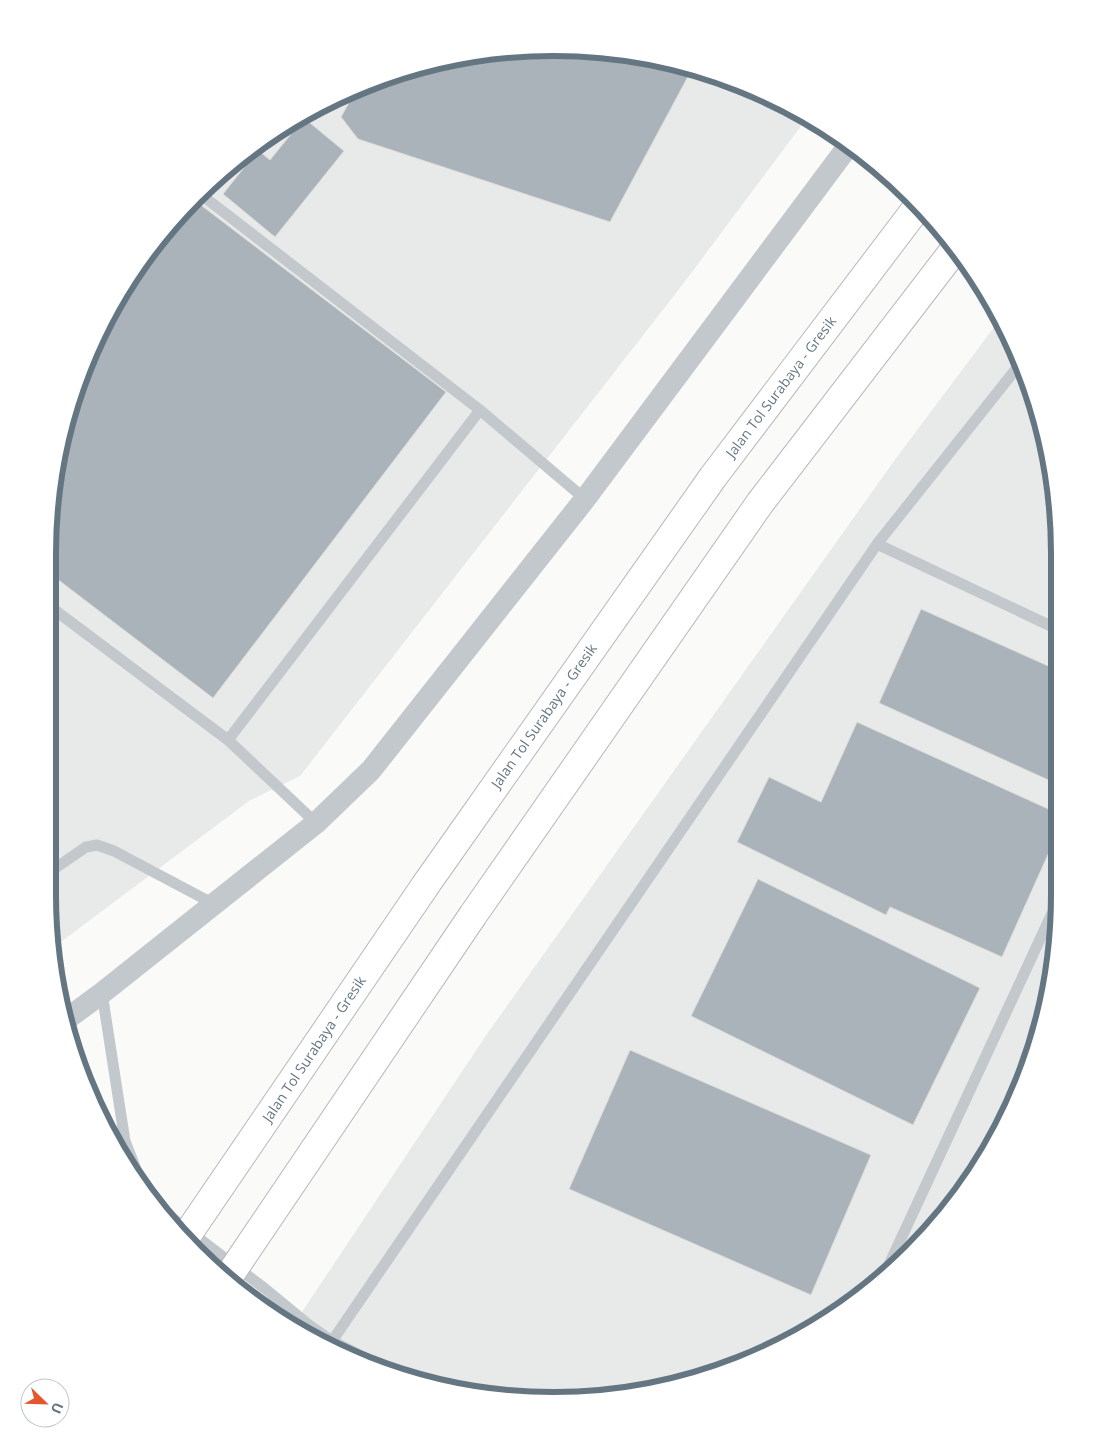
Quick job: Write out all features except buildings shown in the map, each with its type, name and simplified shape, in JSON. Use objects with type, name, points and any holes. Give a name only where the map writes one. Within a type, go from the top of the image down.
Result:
[{"type":"highway","name":"Jalan Tol Surabaya - Gresik","points":[[189,1232],[427,883],[713,477],[914,212]]},
{"type":"highway","points":[[232,1273],[473,915],[760,503],[951,255]]},
{"type":"street","points":[[71,1016],[316,823],[371,770],[585,499],[845,151]]},
{"type":"lane","points":[[206,198],[480,410],[585,499]]},
{"type":"lane","points":[[333,1340],[877,544],[1016,372]]},
{"type":"lane","points":[[228,740],[480,410]]},
{"type":"lane","points":[[877,544],[1051,626]]},
{"type":"lane","points":[[56,611],[228,740],[316,823]]},
{"type":"lane","points":[[56,867],[86,847],[97,844],[114,851],[214,904]]},
{"type":"lane","points":[[891,1259],[1050,916]]},
{"type":"lane","points":[[102,993],[125,1141],[131,1156]]},
{"type":"lane","points":[[186,1229],[264,1288],[314,1330]]},
{"type":"shaded area","points":[[554,56],[586,57],[651,66],[682,73],[744,94],[803,124],[683,284],[300,776],[249,801],[59,943],[56,895],[56,554],[57,521],[61,489],[73,425],[94,363],[123,305],[159,251],[202,202],[251,159],[277,140],[305,123],[363,94],[425,73],[456,66],[521,57]]},
{"type":"shaded area","points":[[995,326],[1013,363],[1034,425],[1041,456],[1050,521],[1050,927],[1041,992],[1024,1054],[1013,1085],[999,1114],[967,1171],[948,1197],[905,1246],[856,1289],[830,1308],[802,1325],[744,1354],[682,1375],[651,1382],[586,1391],[554,1392],[521,1391],[456,1382],[425,1375],[363,1354],[297,1320],[487,1034],[894,461]]}]
